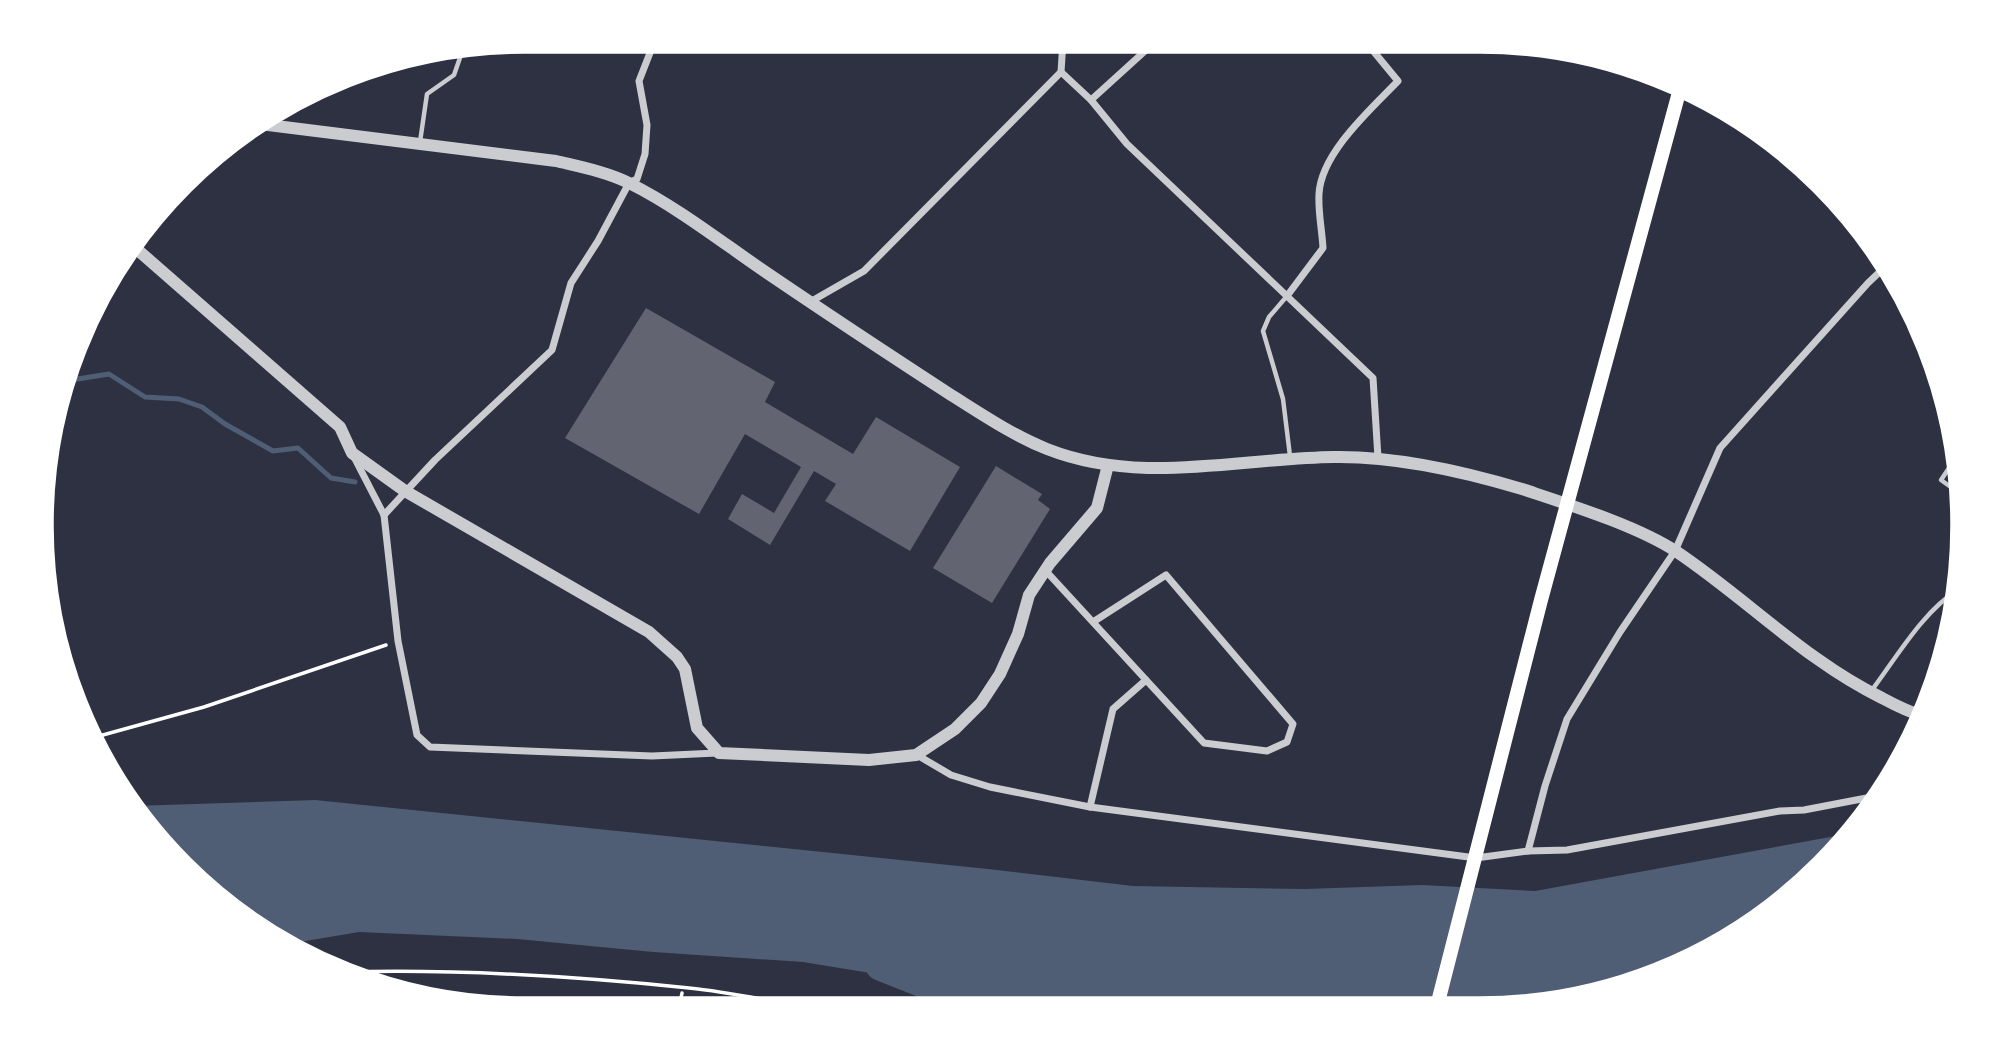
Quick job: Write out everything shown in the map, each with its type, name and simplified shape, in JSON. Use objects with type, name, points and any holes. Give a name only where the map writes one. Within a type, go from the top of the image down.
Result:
[{"type":"main road","points":[[1439,998],[1541,600],[1678,96]]},
{"type":"street","points":[[384,515],[405,491],[552,350],[572,283],[629,183],[637,179],[645,154],[647,125],[639,81],[650,52]]},
{"type":"street","points":[[810,302],[864,271],[1061,72],[1062,52]]},
{"type":"street","points":[[1091,100],[1144,52]]},
{"type":"street","points":[[1287,296],[1323,248],[1319,192],[1324,175],[1345,137],[1398,81],[1373,52]]},
{"type":"street","points":[[1061,72],[1091,100],[1135,152],[1373,378],[1378,457]]},
{"type":"street","points":[[273,126],[556,161],[629,183],[670,207],[860,337],[1017,435],[1049,450],[1108,465],[1147,469],[1331,457],[1378,457],[1507,485],[1567,505],[1629,528],[1675,551],[1818,660],[1870,692],[1914,712]]},
{"type":"street","points":[[140,251],[340,426],[384,515],[398,641],[416,735],[430,747],[652,756],[719,753],[869,760],[916,754],[955,729],[981,703],[1000,674],[1018,634],[1028,595],[1045,570],[1097,508],[1108,465]]},
{"type":"street","points":[[1528,851],[1545,786],[1567,719],[1613,643],[1675,551],[1720,448],[1879,272]]},
{"type":"street","points":[[352,453],[405,491],[649,632],[677,657],[685,669],[697,728],[719,753]]},
{"type":"street","points":[[1045,570],[1204,743],[1268,751],[1287,742],[1293,724],[1166,575],[1093,622]]},
{"type":"street","points":[[1090,807],[1113,709],[1146,680]]},
{"type":"street","points":[[916,754],[951,775],[990,787],[1090,807],[1475,864],[1528,851],[1567,850],[1866,798]]},
{"type":"lane","points":[[420,143],[427,94],[454,75],[460,57]]},
{"type":"lane","points":[[1287,296],[1269,317],[1263,331],[1283,399],[1290,460]]},
{"type":"lane","points":[[1948,468],[1941,480],[1950,487]]},
{"type":"lane","points":[[1870,692],[1910,638],[1946,597]]},
{"type":"path","points":[[101,735],[204,707],[398,641]]},
{"type":"path","points":[[370,971],[517,973],[692,988],[751,998]]},
{"type":"path","points":[[681,998],[682,993]]},
{"type":"water","points":[[315,800],[1133,886],[1305,889],[1422,885],[1535,891],[1836,836],[1768,900],[1716,934],[1661,962],[1572,988],[1480,998],[979,998],[968,989],[803,962],[517,939],[359,932],[303,942],[262,918],[213,880],[170,837],[145,806]]},
{"type":"building","points":[[646,308],[775,382],[765,402],[853,454],[876,417],[960,467],[910,551],[825,501],[836,484],[814,471],[770,545],[728,519],[742,494],[774,513],[801,467],[745,434],[699,514],[565,438]]},
{"type":"building","points":[[996,466],[1042,494],[1038,500],[1050,509],[992,603],[933,568]]},
{"type":"waterway","points":[[76,379],[109,374],[145,397],[179,399],[202,407],[225,424],[273,451],[298,448],[331,478],[355,482]]},
{"type":"waterway","points":[[881,965],[964,998]]}]
